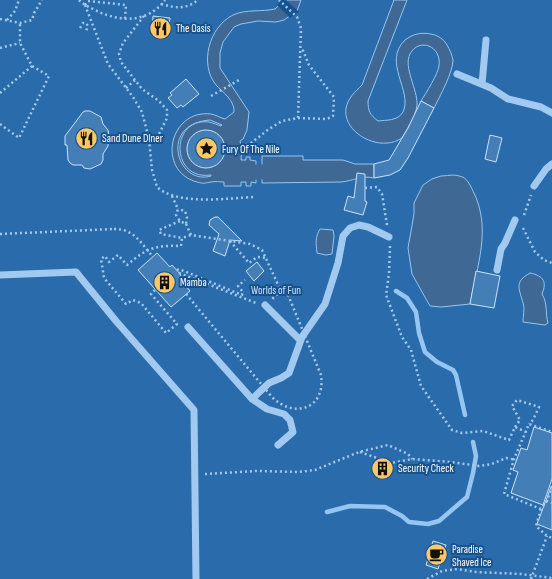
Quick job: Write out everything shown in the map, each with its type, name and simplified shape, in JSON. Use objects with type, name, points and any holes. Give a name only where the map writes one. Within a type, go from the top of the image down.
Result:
[{"type":"lane","points":[[482,84],[486,40]]},
{"type":"lane","points":[[457,74],[482,84],[508,98],[541,107],[552,113]]},
{"type":"lane","points":[[534,186],[546,169],[552,164]]},
{"type":"lane","points":[[497,270],[501,249],[506,243],[515,220]]},
{"type":"lane","points":[[252,399],[270,383],[290,373],[300,340],[326,304],[338,263],[342,236],[350,228],[359,225],[368,227],[389,237]]},
{"type":"lane","points":[[0,275],[76,272],[116,321],[194,410],[196,579]]},
{"type":"lane","points":[[265,305],[300,340]]},
{"type":"lane","points":[[188,327],[252,399],[267,409],[284,414],[290,420],[293,432],[278,445]]},
{"type":"path","points":[[7,20],[15,12],[19,0]]},
{"type":"path","points":[[0,19],[20,23],[32,20],[34,13],[42,0]]},
{"type":"path","points":[[79,0],[85,5],[106,16],[118,19],[144,16]]},
{"type":"path","points":[[109,139],[158,138],[166,120],[168,112],[165,107],[147,93],[135,80],[121,62],[120,51],[123,43],[144,16],[165,0]]},
{"type":"path","points":[[161,4],[181,8],[198,0]]},
{"type":"path","points":[[279,0],[296,17],[302,28],[298,118]]},
{"type":"path","points":[[85,5],[88,1],[126,5],[125,19]]},
{"type":"path","points":[[85,5],[108,64],[142,112],[149,138],[152,170],[156,184],[160,190],[172,196],[195,199],[255,197]]},
{"type":"path","points":[[80,28],[82,23],[86,23],[89,18]]},
{"type":"path","points":[[0,124],[19,138],[49,76],[32,66],[20,43],[20,23]]},
{"type":"path","points":[[86,23],[88,26],[86,31]]},
{"type":"path","points":[[0,48],[20,43]]},
{"type":"path","points":[[201,149],[241,146],[251,143],[282,121],[298,118],[327,119],[333,116],[334,97],[309,65],[301,45]]},
{"type":"path","points":[[0,94],[32,66]]},
{"type":"path","points":[[126,88],[135,80]]},
{"type":"path","points":[[211,96],[239,80]]},
{"type":"path","points":[[523,221],[534,186]]},
{"type":"path","points":[[172,196],[178,209],[176,215],[180,221],[186,224]]},
{"type":"path","points":[[178,209],[185,211],[187,217],[186,224],[191,235]]},
{"type":"path","points":[[179,273],[263,306],[281,291],[262,250],[250,244],[191,235],[182,238],[161,234],[159,230],[180,221]]},
{"type":"path","points":[[523,226],[535,252],[544,260],[552,263]]},
{"type":"path","points":[[0,234],[119,229],[126,230],[133,234],[154,257]]},
{"type":"path","points":[[155,290],[150,294],[177,324],[166,333],[141,303],[133,300],[126,304],[104,278],[101,259],[105,256],[110,262],[118,255],[127,265],[141,253],[160,246],[181,246],[182,238]]},
{"type":"path","points":[[230,241],[249,263],[257,257],[266,258]]},
{"type":"path","points":[[177,270],[179,269],[242,295],[243,292],[238,286],[245,280]]},
{"type":"path","points":[[389,274],[386,295],[402,337],[411,350],[421,386],[452,430],[462,433],[483,431],[509,440],[520,420],[512,406],[517,400],[539,407],[533,420],[529,424],[504,494],[540,508]]},
{"type":"path","points":[[186,294],[272,397],[286,407],[301,409],[308,406],[316,399],[322,389],[322,382],[321,375],[284,284]]},
{"type":"path","points":[[529,424],[552,432]]},
{"type":"path","points":[[515,428],[526,432]]},
{"type":"path","points":[[201,474],[257,471],[298,472],[315,470],[359,452],[388,445],[408,454],[412,459]]},
{"type":"path","points":[[359,452],[391,463],[412,459],[479,466],[492,464],[506,458],[515,460]]},
{"type":"path","points":[[552,486],[547,501],[540,508],[536,526],[546,536],[552,538]]},
{"type":"path","points":[[547,501],[552,503]]},
{"type":"path","points":[[531,579],[546,536]]},
{"type":"path","points":[[428,579],[442,571],[457,569],[552,578]]},
{"type":"green space","name":"Worlds of Fun","points":[[0,0],[552,0],[552,579],[0,579]]},
{"type":"shaded area","points":[[285,0],[301,0],[297,11],[284,20],[276,22],[258,21],[241,24],[234,27],[223,42],[220,53],[220,68],[249,112],[247,130],[243,139],[240,141],[242,149],[241,160],[246,160],[246,157],[250,157],[250,160],[256,161],[256,183],[251,182],[251,186],[246,186],[246,182],[241,182],[241,186],[224,186],[224,182],[201,183],[184,176],[176,166],[172,154],[173,142],[177,130],[185,121],[197,115],[211,114],[225,119],[234,112],[231,100],[216,85],[208,67],[209,47],[213,37],[218,28],[233,15],[249,11],[275,9]],"holes":[[[210,120],[222,125],[209,122],[198,123]],[[187,129],[182,138],[180,149],[182,160],[188,169],[198,174],[211,176],[199,177],[189,172],[182,164],[178,153],[178,142],[183,132]],[[204,140],[212,142],[215,148],[213,154],[207,157],[199,153],[198,147]]]},
{"type":"shaded area","points":[[394,0],[407,0],[368,101],[368,108],[373,117],[378,121],[395,119],[403,112],[405,104],[404,95],[396,58],[399,49],[405,40],[420,33],[436,35],[446,43],[453,60],[449,77],[434,108],[421,101],[432,84],[439,66],[437,53],[434,49],[424,45],[414,49],[408,59],[408,65],[417,99],[415,114],[402,138],[391,143],[380,143],[365,138],[353,129],[348,123],[346,108],[350,98],[362,85]]},
{"type":"shaded area","points":[[262,156],[303,156],[303,160],[343,160],[355,164],[374,164],[374,178],[361,178],[341,182],[262,183]]},
{"type":"shaded area","points":[[455,175],[464,178],[471,186],[479,205],[482,219],[481,247],[470,304],[441,307],[430,306],[412,274],[408,248],[414,214],[414,203],[423,185],[432,179],[441,176]]},
{"type":"shaded area","points":[[320,229],[333,230],[334,236],[332,254],[326,255],[317,253],[316,244]]},
{"type":"shaded area","points":[[530,273],[541,278],[544,283],[542,294],[545,301],[548,323],[545,325],[523,322],[524,305],[519,286],[522,279]]},
{"type":"pier","points":[[282,0],[286,0],[299,12],[290,18],[277,5]]},
{"type":"building","name":"The Oasis","points":[[153,16],[170,18],[168,34],[152,32]]},
{"type":"building","points":[[186,79],[199,94],[183,107],[181,105],[177,108],[168,98],[172,95],[170,93]]},
{"type":"building","points":[[421,101],[434,108],[408,158],[400,170],[390,175],[374,178],[374,164],[389,160],[408,128]]},
{"type":"building","name":"Sand Dune DIner","points":[[85,111],[90,111],[101,117],[103,124],[108,130],[109,136],[108,146],[103,154],[101,164],[90,169],[84,168],[82,165],[73,165],[70,163],[68,160],[67,145],[65,145],[65,136]]},
{"type":"building","points":[[202,130],[210,130],[220,135],[224,142],[224,156],[220,163],[210,168],[202,168],[192,163],[190,160],[187,153],[187,145],[192,135],[195,133]]},
{"type":"building","points":[[490,135],[502,138],[496,162],[485,159]]},
{"type":"building","points":[[357,173],[365,174],[365,201],[367,202],[363,215],[344,210],[348,196],[354,198]]},
{"type":"building","points":[[218,217],[242,241],[230,240],[225,256],[213,251],[219,234],[209,225],[210,220]]},
{"type":"building","name":"Mamba","points":[[157,253],[170,267],[172,265],[181,275],[179,278],[190,291],[171,307],[138,270]]},
{"type":"building","points":[[257,262],[264,271],[254,281],[246,271]]},
{"type":"building","points":[[476,271],[500,276],[494,308],[470,304]]},
{"type":"building","points":[[534,427],[552,433],[552,479],[543,505],[511,493],[518,472],[513,470],[521,448],[527,450]]},
{"type":"building","points":[[551,487],[552,488],[552,530],[537,524]]},
{"type":"building","name":"Paradise Shaved Ice","points":[[433,541],[446,545],[438,569],[426,565]]},
{"type":"waterway","points":[[236,172],[282,172]]},
{"type":"waterway","points":[[396,291],[407,298],[416,312],[419,333],[425,352],[437,362],[453,370],[456,375],[465,415]]},
{"type":"waterway","points":[[327,512],[350,506],[385,507],[402,516],[409,522],[428,524],[439,521],[467,497],[476,456],[473,442]]},
{"type":"place","name":"The Oasis","points":[[161,28]]},
{"type":"place","name":"Sand Dune DIner","points":[[87,138]]},
{"type":"place","name":"Fury Of The Nile","points":[[207,149]]},
{"type":"place","name":"Mamba","points":[[165,282]]},
{"type":"place","name":"Security Check","points":[[383,468]]},
{"type":"place","name":"Paradise Shaved Ice","points":[[436,555]]}]
